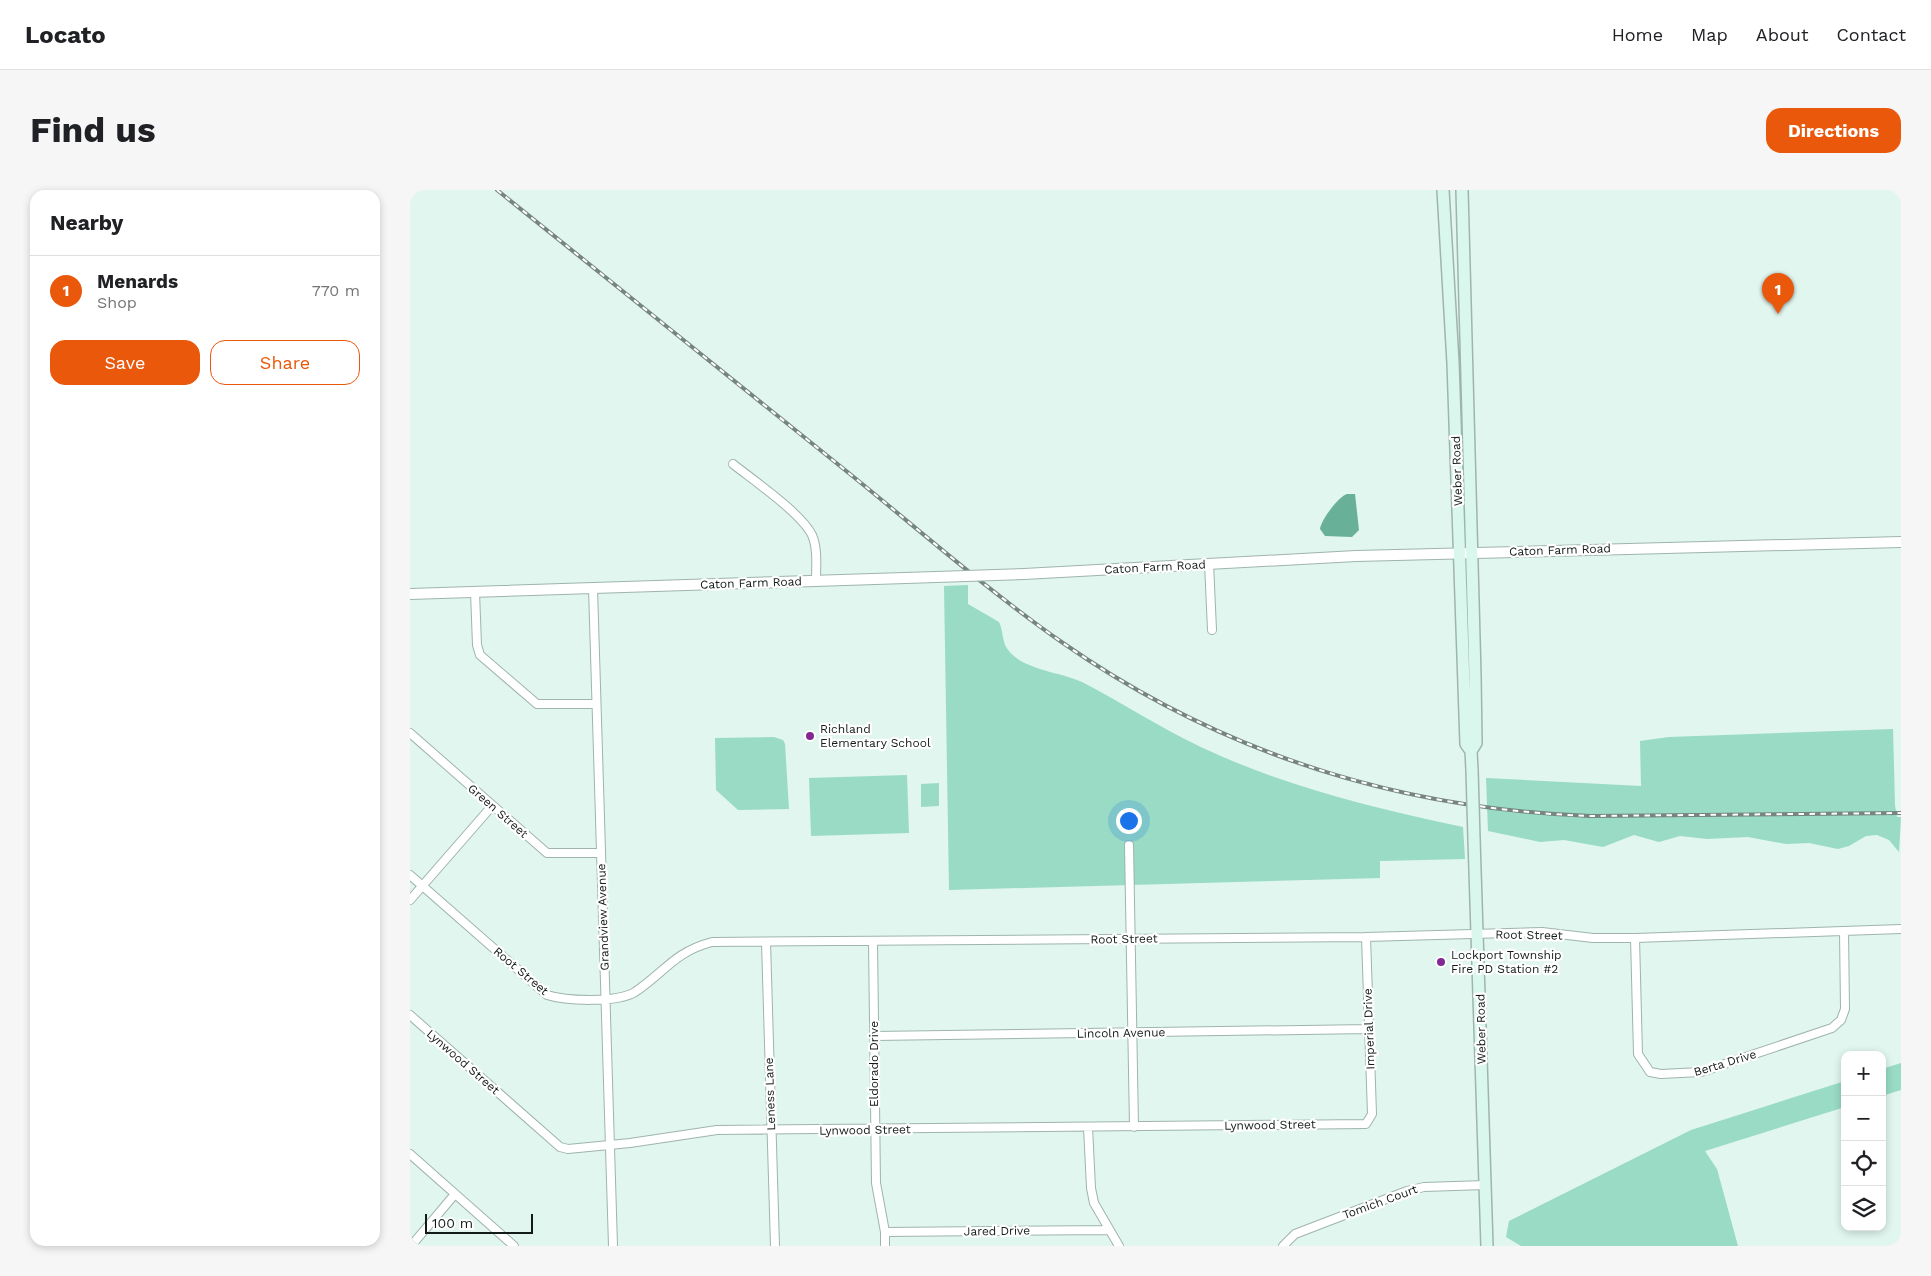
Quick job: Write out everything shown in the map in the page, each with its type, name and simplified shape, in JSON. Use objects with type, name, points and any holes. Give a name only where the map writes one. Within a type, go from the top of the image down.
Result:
[{"type":"main road","name":"Weber Road","points":[[1443,190],[1453,363],[1466,744],[1471,751],[1479,934],[1487,1246]]},
{"type":"main road","name":"Weber Road","points":[[1462,190],[1476,743],[1471,751]]},
{"type":"street","points":[[734,464],[802,520],[812,534],[816,550],[816,581]]},
{"type":"street","name":"Caton Farm Road","points":[[410,594],[1024,574],[1209,563],[1459,553],[1901,542]]},
{"type":"street","points":[[1209,563],[1212,630]]},
{"type":"street","name":"Grandview Avenue","points":[[593,588],[613,1246]]},
{"type":"street","points":[[475,592],[477,645],[480,654],[537,704],[596,704]]},
{"type":"street","name":"Green Street","points":[[410,733],[547,853],[601,853]]},
{"type":"street","points":[[410,900],[492,806]]},
{"type":"street","points":[[1129,845],[1134,1126]]},
{"type":"street","name":"Root Street","points":[[410,875],[547,995],[562,1000],[623,997],[634,993],[684,951],[712,942],[1366,937],[1542,932],[1593,938],[1635,938],[1901,929]]},
{"type":"street","name":"Berta Drive","points":[[1635,938],[1638,1054],[1650,1072],[1686,1074],[1701,1072],[1832,1028],[1845,1009],[1844,931]]},
{"type":"street","name":"Imperial Drive","points":[[1366,937],[1372,1114],[1368,1120]]},
{"type":"street","name":"Eldorado Drive","points":[[873,941],[876,1183],[885,1232],[885,1246]]},
{"type":"street","name":"Leness Lane","points":[[766,942],[774,1246]]},
{"type":"street","name":"Lynwood Street","points":[[410,1015],[560,1147],[568,1149],[717,1130],[1366,1124],[1368,1120]]},
{"type":"street","name":"Lincoln Avenue","points":[[874,1036],[1369,1029]]},
{"type":"street","points":[[1088,1127],[1090,1188],[1094,1203],[1119,1246]]},
{"type":"street","points":[[410,1154],[514,1246]]},
{"type":"street","name":"Tomich Court","points":[[1283,1246],[1295,1234],[1407,1191],[1424,1187],[1485,1186]]},
{"type":"street","points":[[411,1246],[455,1194]]},
{"type":"street","name":"Jared Drive","points":[[885,1232],[1108,1230]]},
{"type":"shaded area","points":[[1347,494],[1355,494],[1359,530],[1352,537],[1325,536],[1320,529],[1323,520],[1330,509]]},
{"type":"shaded area","points":[[968,585],[968,604],[999,622],[1006,647],[1021,661],[1042,670],[1084,683],[1188,741],[1234,762],[1331,795],[1463,827],[1465,859],[1380,861],[1380,878],[949,890],[944,586]]},
{"type":"shaded area","points":[[1893,729],[1895,805],[1897,817],[1901,817],[1899,852],[1889,840],[1877,835],[1866,836],[1849,846],[1838,849],[1809,843],[1786,844],[1748,837],[1707,839],[1680,836],[1659,842],[1634,835],[1603,847],[1564,840],[1540,842],[1488,831],[1486,778],[1641,786],[1640,741],[1669,737]]},
{"type":"shaded area","points":[[774,737],[783,740],[785,744],[789,809],[738,810],[716,790],[715,738]]},
{"type":"shaded area","points":[[907,775],[909,833],[811,836],[809,778]]},
{"type":"shaded area","points":[[939,783],[939,806],[921,807],[921,784]]},
{"type":"shaded area","points":[[1901,1063],[1901,1090],[1886,1095],[1886,1068]]},
{"type":"shaded area","points":[[1841,1082],[1841,1108],[1705,1151],[1717,1169],[1738,1246],[1521,1246],[1506,1237],[1509,1221],[1691,1130]]},
{"type":"railway","points":[[497,190],[1035,623],[1123,682],[1185,715],[1249,744],[1314,768],[1381,787],[1449,801],[1519,811],[1590,816],[1901,813]]},
{"type":"place","name":"Menards","points":[[1778,314]]},
{"type":"place","name":"Richland Elementary School","points":[[810,736]]},
{"type":"place","name":"Lockport Township Fire PD Station #2","points":[[1441,962]]}]
